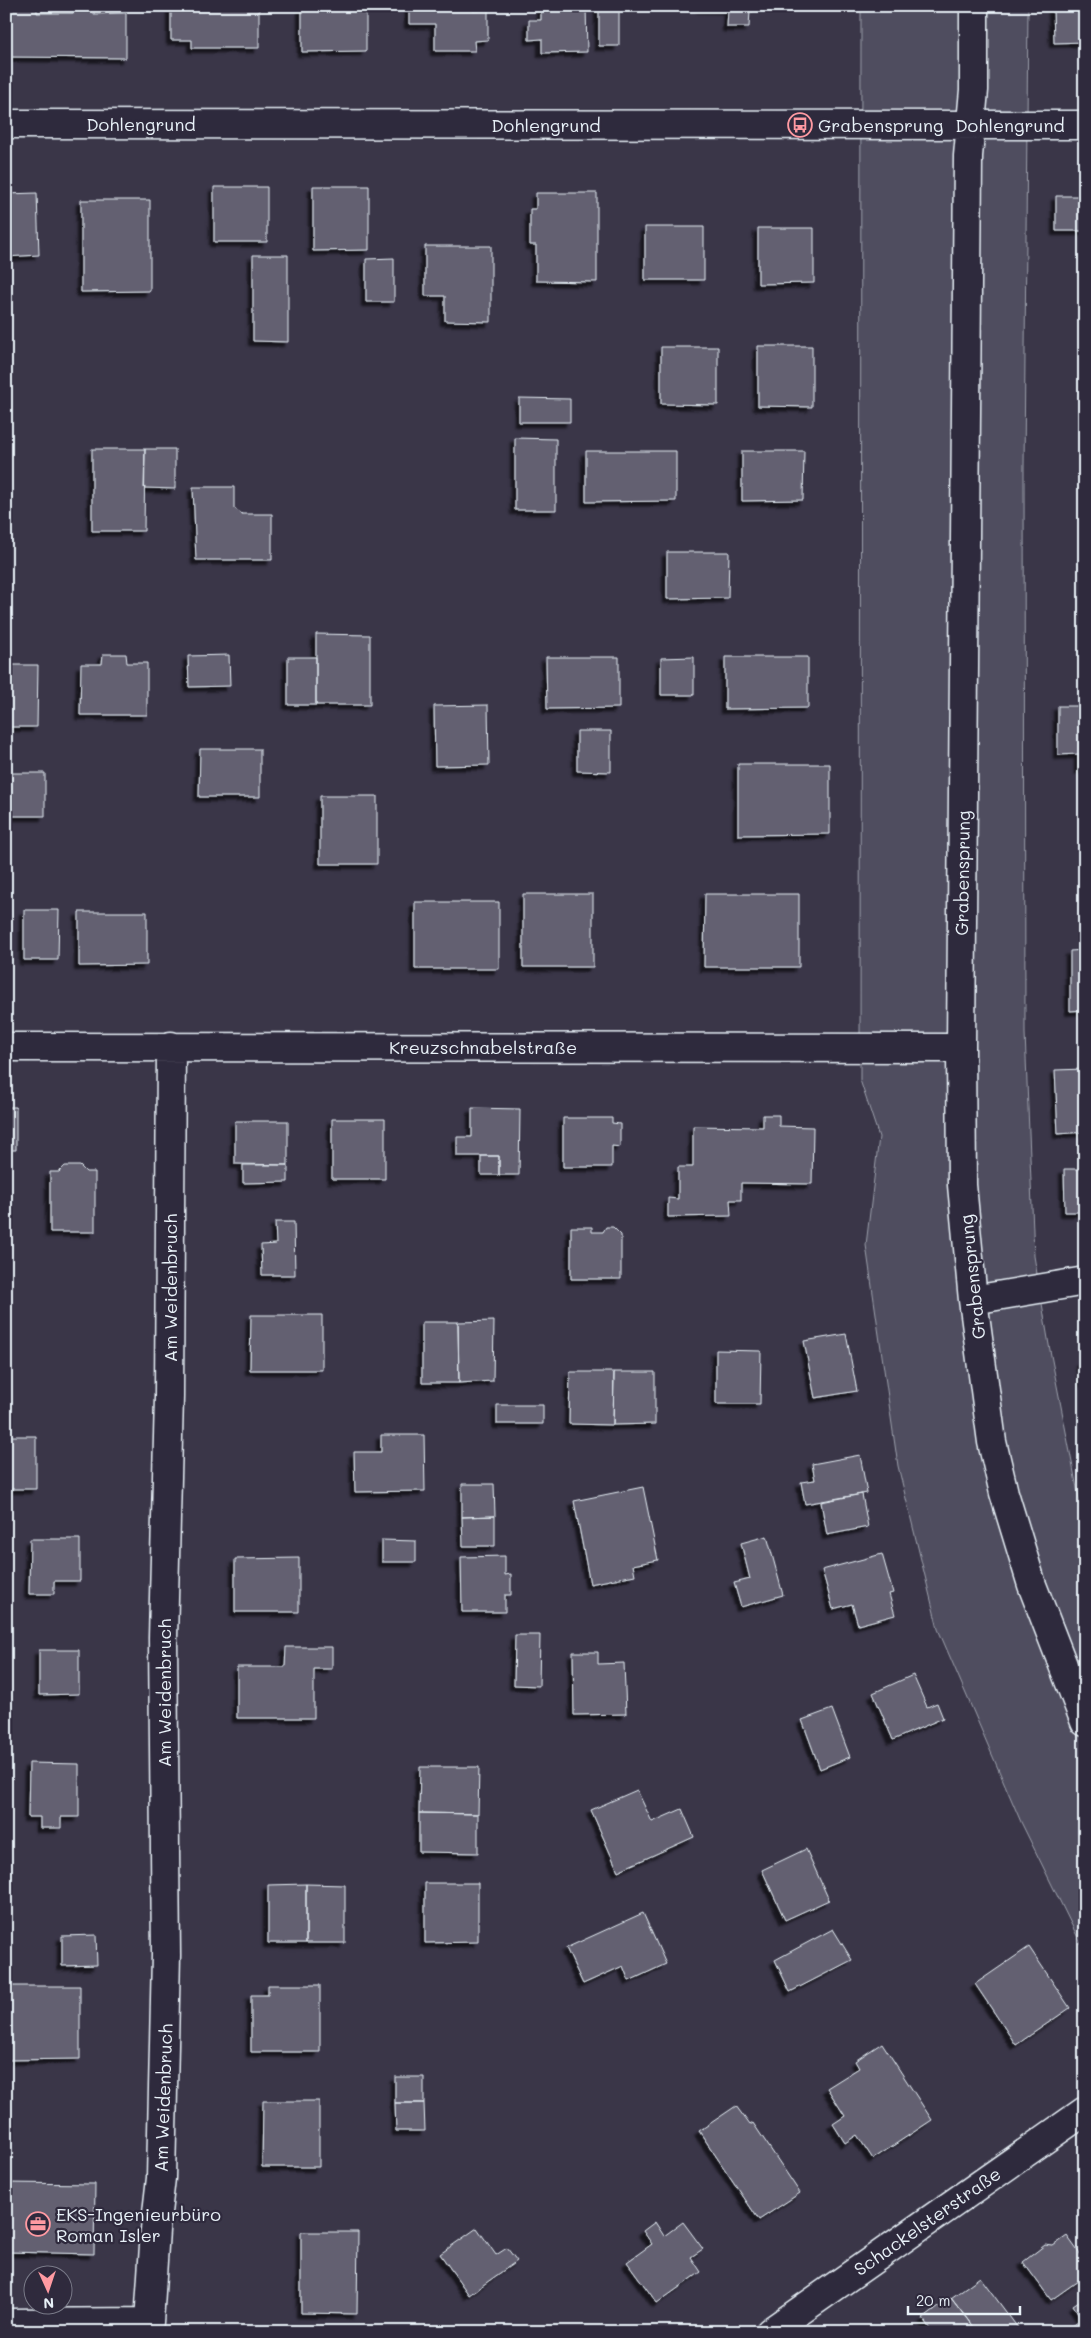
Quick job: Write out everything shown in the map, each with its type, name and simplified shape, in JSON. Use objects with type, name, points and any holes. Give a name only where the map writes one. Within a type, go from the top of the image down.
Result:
[{"type":"street","name":"Grabensprung","points":[[974,6],[974,90],[968,166],[960,1048],[962,1185],[973,1300],[992,1442],[1004,1493],[1032,1585],[1085,1722]]},
{"type":"street","name":"Dohlengrund","points":[[6,124],[1085,125]]},
{"type":"street","name":"Am Weidenbruch","points":[[156,2327],[155,2230],[161,2178],[166,1955],[163,1611],[169,1396],[171,1046]]},
{"type":"street","name":"Kreuzschnabelstraße","points":[[6,1047],[960,1048]]},
{"type":"street","points":[[973,1300],[1085,1281]]},
{"type":"street","name":"Schackelsterstraße","points":[[770,2332],[1085,2111]]},
{"type":"street","points":[[6,2323],[156,2327]]},
{"type":"shaded area","points":[[861,6],[1028,6],[1024,469],[1025,1033],[1034,1256],[1049,1345],[1085,1529],[1085,1952],[1021,1822],[938,1629],[898,1466],[866,1245],[879,1137],[860,1080]]},
{"type":"building","points":[[9,6],[37,6],[37,13],[74,13],[75,6],[94,6],[94,14],[126,13],[126,58],[6,57],[6,12],[9,12]]},
{"type":"building","points":[[171,6],[259,6],[259,48],[192,48],[192,40],[171,40]]},
{"type":"building","points":[[302,6],[366,6],[366,51],[302,52]]},
{"type":"building","points":[[409,6],[473,6],[473,11],[488,10],[488,40],[474,41],[475,51],[435,51],[435,24],[409,24]]},
{"type":"building","points":[[541,6],[586,6],[587,52],[542,53],[542,39],[529,40],[529,20],[541,20]]},
{"type":"building","points":[[599,6],[619,7],[619,46],[599,46]]},
{"type":"building","points":[[701,6],[753,6],[753,12],[750,11],[749,27],[727,27],[728,9],[701,8]]},
{"type":"building","points":[[1053,6],[1085,6],[1085,42],[1054,43]]},
{"type":"building","points":[[313,186],[369,186],[369,250],[313,251]]},
{"type":"building","points":[[214,187],[267,187],[267,242],[214,242]]},
{"type":"building","points":[[37,193],[39,255],[6,257],[6,194]]},
{"type":"building","points":[[536,193],[597,193],[597,282],[536,281],[536,245],[530,245],[530,209],[536,209]]},
{"type":"building","points":[[1056,196],[1085,196],[1085,231],[1056,231]]},
{"type":"building","points":[[81,200],[150,200],[150,291],[81,292]]},
{"type":"building","points":[[645,227],[704,227],[704,280],[645,280]]},
{"type":"building","points":[[758,228],[814,228],[814,283],[758,284]]},
{"type":"building","points":[[425,246],[491,246],[491,322],[445,321],[445,296],[425,296]]},
{"type":"building","points":[[253,255],[288,255],[288,342],[253,341]]},
{"type":"building","points":[[394,258],[394,302],[366,302],[366,259]]},
{"type":"building","points":[[758,346],[812,346],[812,407],[758,406]]},
{"type":"building","points":[[661,347],[718,347],[718,405],[661,404]]},
{"type":"building","points":[[519,398],[570,399],[570,422],[519,422]]},
{"type":"building","points":[[515,438],[556,439],[556,510],[515,510]]},
{"type":"building","points":[[92,449],[145,449],[144,531],[92,531]]},
{"type":"building","points":[[145,449],[175,449],[175,489],[144,488]]},
{"type":"building","points":[[586,451],[676,451],[676,501],[586,502]]},
{"type":"building","points":[[742,451],[804,451],[803,500],[742,501]]},
{"type":"building","points":[[193,487],[234,487],[234,508],[242,514],[272,514],[272,560],[196,560]]},
{"type":"building","points":[[667,552],[729,552],[728,598],[667,599]]},
{"type":"building","points":[[316,634],[370,635],[370,705],[316,705]]},
{"type":"building","points":[[103,654],[126,654],[127,663],[147,663],[147,715],[80,715],[81,664],[102,664]]},
{"type":"building","points":[[229,655],[230,686],[189,687],[188,656]]},
{"type":"building","points":[[288,657],[316,657],[316,705],[288,705]]},
{"type":"building","points":[[546,657],[619,657],[619,708],[547,709]]},
{"type":"building","points":[[694,657],[694,695],[661,695],[661,658]]},
{"type":"building","points":[[725,657],[808,657],[808,708],[725,709]]},
{"type":"building","points":[[6,665],[38,665],[37,727],[6,727]]},
{"type":"building","points":[[488,705],[489,765],[435,766],[434,706]]},
{"type":"building","points":[[1058,706],[1085,706],[1085,769],[1079,769],[1079,754],[1058,755]]},
{"type":"building","points":[[577,731],[611,731],[611,772],[577,771]]},
{"type":"building","points":[[200,749],[260,749],[260,797],[199,797]]},
{"type":"building","points":[[738,764],[830,764],[830,834],[738,835]]},
{"type":"building","points":[[6,773],[45,773],[45,816],[6,816]]},
{"type":"building","points":[[320,796],[377,796],[377,864],[320,864]]},
{"type":"building","points":[[523,894],[593,894],[593,967],[523,967]]},
{"type":"building","points":[[705,894],[799,894],[799,967],[704,967]]},
{"type":"building","points":[[415,902],[499,902],[499,969],[415,969]]},
{"type":"building","points":[[24,910],[59,910],[58,960],[24,960]]},
{"type":"building","points":[[79,912],[147,912],[147,965],[79,966]]},
{"type":"building","points":[[1085,950],[1085,1010],[1070,1011],[1070,951]]},
{"type":"building","points":[[1085,1069],[1085,1132],[1058,1134],[1055,1070]]},
{"type":"building","points":[[6,1107],[16,1107],[16,1150],[6,1150]]},
{"type":"building","points":[[472,1108],[520,1109],[519,1175],[499,1175],[499,1156],[457,1156],[457,1137],[472,1137]]},
{"type":"building","points":[[763,1115],[779,1115],[779,1126],[813,1127],[812,1184],[741,1183],[741,1200],[730,1200],[731,1216],[668,1217],[668,1198],[678,1199],[678,1167],[693,1167],[693,1126],[763,1127]]},
{"type":"building","points":[[563,1118],[612,1118],[612,1123],[620,1124],[620,1147],[612,1146],[612,1167],[563,1167]]},
{"type":"building","points":[[332,1119],[385,1119],[385,1179],[332,1179]]},
{"type":"building","points":[[235,1121],[288,1121],[288,1165],[235,1164]]},
{"type":"building","points":[[1083,1149],[1085,1149],[1085,1212],[1065,1212],[1064,1169],[1084,1169]]},
{"type":"building","points":[[481,1156],[499,1156],[499,1175],[481,1175]]},
{"type":"building","points":[[243,1165],[288,1165],[288,1182],[243,1183]]},
{"type":"building","points":[[65,1166],[80,1166],[86,1172],[95,1172],[95,1232],[50,1232],[50,1172],[59,1172]]},
{"type":"building","points":[[275,1222],[294,1222],[295,1275],[262,1275],[261,1245],[276,1244]]},
{"type":"building","points":[[571,1227],[592,1227],[592,1232],[603,1232],[606,1227],[613,1227],[621,1235],[621,1279],[571,1279]]},
{"type":"building","points":[[251,1315],[322,1315],[322,1370],[250,1370]]},
{"type":"building","points":[[494,1321],[493,1381],[459,1383],[458,1322]]},
{"type":"building","points":[[422,1322],[458,1322],[459,1383],[422,1383]]},
{"type":"building","points":[[846,1334],[857,1391],[815,1398],[804,1341]]},
{"type":"building","points":[[716,1350],[761,1351],[760,1404],[716,1404]]},
{"type":"building","points":[[1085,1360],[1085,1383],[1080,1361]]},
{"type":"building","points":[[570,1372],[614,1372],[613,1425],[569,1424]]},
{"type":"building","points":[[614,1372],[655,1372],[655,1424],[613,1425]]},
{"type":"building","points":[[497,1405],[543,1405],[543,1424],[497,1424]]},
{"type":"building","points":[[381,1435],[424,1435],[425,1491],[355,1492],[354,1452],[381,1452]]},
{"type":"building","points":[[6,1436],[36,1436],[36,1489],[6,1489]]},
{"type":"building","points":[[860,1455],[867,1493],[805,1504],[801,1482],[815,1480],[812,1464]]},
{"type":"building","points":[[462,1484],[494,1484],[495,1516],[462,1517]]},
{"type":"building","points":[[643,1487],[658,1560],[633,1565],[635,1575],[590,1584],[574,1501]]},
{"type":"building","points":[[862,1494],[868,1527],[827,1535],[821,1502]]},
{"type":"building","points":[[495,1516],[495,1546],[463,1546],[462,1517]]},
{"type":"building","points":[[767,1536],[783,1595],[741,1607],[734,1583],[750,1579],[741,1543]]},
{"type":"building","points":[[30,1539],[80,1539],[80,1581],[54,1581],[54,1594],[29,1594]]},
{"type":"building","points":[[382,1540],[416,1541],[416,1562],[382,1562]]},
{"type":"building","points":[[882,1554],[893,1593],[889,1594],[895,1615],[858,1625],[852,1604],[833,1609],[822,1570]]},
{"type":"building","points":[[505,1556],[505,1575],[511,1574],[511,1595],[505,1595],[505,1612],[462,1612],[461,1557]]},
{"type":"building","points":[[299,1558],[299,1612],[235,1612],[235,1559]]},
{"type":"building","points":[[515,1635],[540,1635],[539,1686],[514,1685]]},
{"type":"building","points":[[286,1647],[332,1647],[332,1669],[314,1669],[314,1718],[237,1718],[237,1667],[285,1667]]},
{"type":"building","points":[[39,1650],[79,1650],[79,1694],[39,1695]]},
{"type":"building","points":[[573,1652],[598,1652],[598,1664],[624,1663],[626,1714],[574,1715]]},
{"type":"building","points":[[913,1675],[927,1707],[937,1703],[943,1718],[893,1740],[873,1693]]},
{"type":"building","points":[[832,1709],[850,1757],[820,1769],[802,1720]]},
{"type":"building","points":[[29,1763],[79,1764],[79,1817],[61,1817],[61,1828],[40,1828],[40,1817],[28,1817]]},
{"type":"building","points":[[420,1767],[479,1767],[478,1814],[419,1813]]},
{"type":"building","points":[[637,1790],[652,1822],[682,1809],[694,1837],[618,1871],[591,1810]]},
{"type":"building","points":[[419,1813],[478,1814],[478,1853],[419,1852]]},
{"type":"building","points":[[806,1849],[829,1900],[785,1920],[762,1870]]},
{"type":"building","points":[[425,1883],[478,1883],[478,1942],[425,1943]]},
{"type":"building","points":[[306,1884],[306,1943],[268,1943],[268,1885]]},
{"type":"building","points":[[306,1884],[345,1885],[345,1943],[306,1943]]},
{"type":"building","points":[[643,1913],[666,1964],[629,1981],[623,1966],[583,1984],[566,1948]]},
{"type":"building","points":[[833,1929],[852,1960],[790,1992],[775,1960]]},
{"type":"building","points":[[96,1935],[97,1965],[62,1966],[62,1936]]},
{"type":"building","points":[[1029,1947],[1070,2008],[1016,2045],[975,1984]]},
{"type":"building","points":[[268,1985],[320,1985],[320,2052],[251,2052],[251,1995],[268,1995]]},
{"type":"building","points":[[6,1986],[80,1986],[80,2059],[6,2060]]},
{"type":"building","points":[[882,2043],[932,2120],[873,2159],[857,2135],[845,2143],[833,2124],[845,2116],[827,2088],[859,2068],[855,2061]]},
{"type":"building","points":[[395,2077],[424,2077],[424,2103],[395,2103]]},
{"type":"building","points":[[263,2101],[319,2101],[319,2167],[262,2167]]},
{"type":"building","points":[[395,2103],[424,2103],[425,2131],[396,2131]]},
{"type":"building","points":[[736,2106],[750,2125],[753,2123],[800,2193],[759,2220],[699,2131]]},
{"type":"building","points":[[6,2183],[95,2184],[94,2254],[6,2252]]},
{"type":"building","points":[[655,2222],[664,2236],[683,2222],[703,2249],[691,2257],[701,2272],[657,2303],[627,2262],[652,2244],[643,2231]]},
{"type":"building","points":[[477,2228],[496,2255],[507,2248],[517,2261],[469,2295],[440,2254]]},
{"type":"building","points":[[301,2232],[358,2232],[357,2314],[301,2313]]},
{"type":"building","points":[[1067,2236],[1085,2261],[1085,2276],[1051,2300],[1023,2262],[1045,2245],[1053,2246]]},
{"type":"building","points":[[980,2277],[1018,2328],[1012,2332],[977,2332],[951,2298]]},
{"type":"building","points":[[1085,2297],[1085,2317],[1082,2319],[1073,2305]]},
{"type":"building","points":[[951,2298],[977,2332],[932,2332],[923,2319]]},
{"type":"building","points":[[1085,2317],[1085,2332],[1075,2332],[1071,2327]]},
{"type":"building","points":[[269,2329],[299,2330],[300,2332],[268,2332]]},
{"type":"place","name":"Grabensprung","points":[[800,125]]},
{"type":"place","name":"EKS-Ingenieurbüro Roman Isler","points":[[38,2224]]}]
